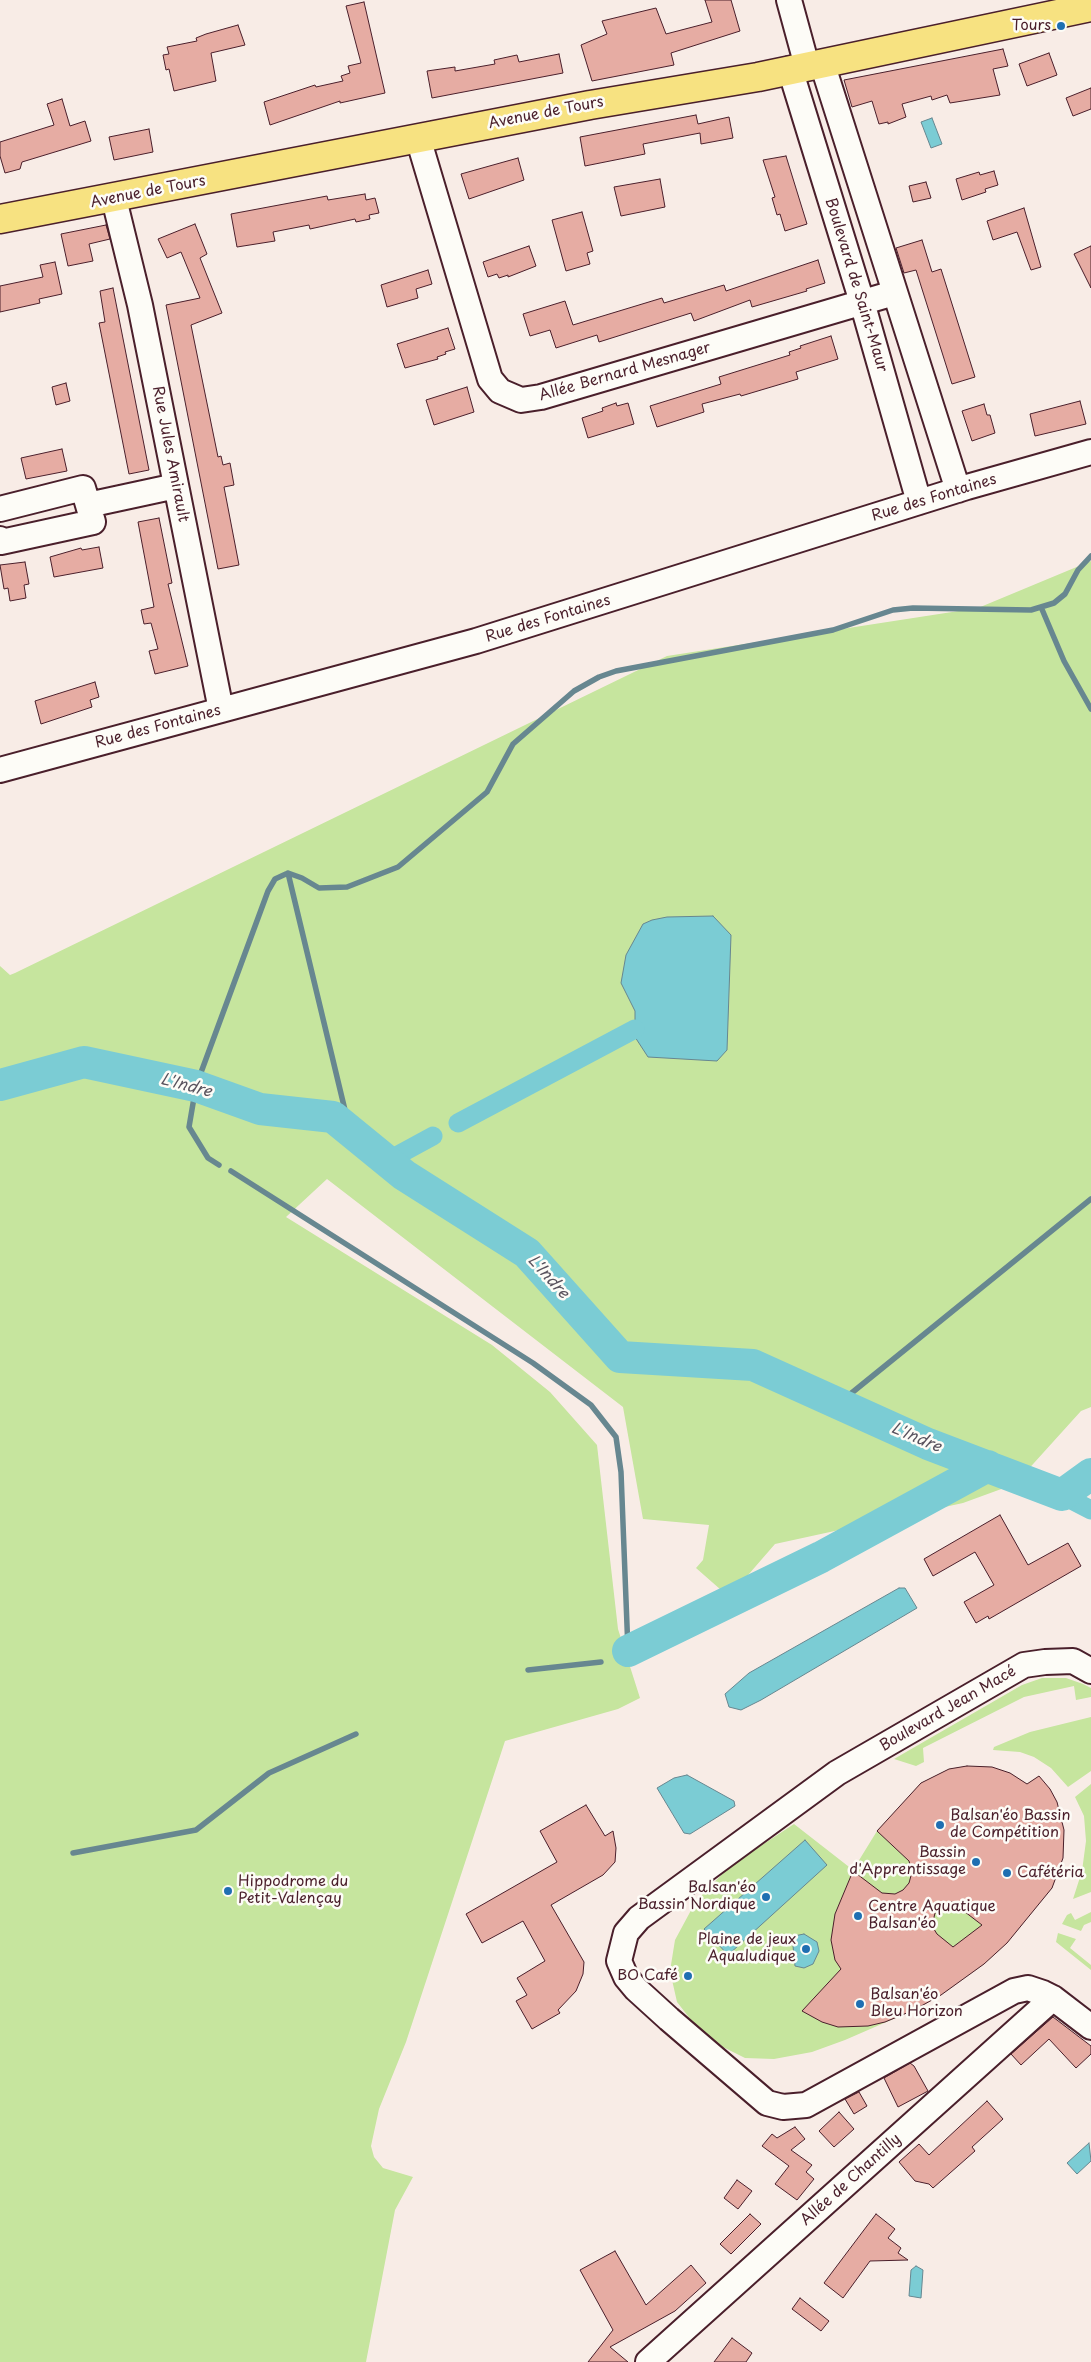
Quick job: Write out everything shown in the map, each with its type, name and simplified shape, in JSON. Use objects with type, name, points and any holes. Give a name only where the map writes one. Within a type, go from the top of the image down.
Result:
[{"type":"main road","name":"Avenue de Tours","points":[[0,219],[114,199],[580,106],[758,77],[1091,7]]},
{"type":"street","points":[[789,0],[807,66],[894,293],[958,490]]},
{"type":"street","name":"Boulevard de Saint-Maur","points":[[807,66],[862,302],[919,502]]},
{"type":"street","name":"Allée Bernard Mesnager","points":[[418,138],[490,379],[500,391],[520,400],[541,397],[894,293]]},
{"type":"street","name":"Rue Jules Amirault","points":[[114,199],[140,305],[221,710]]},
{"type":"street","name":"Rue des Fontaines","points":[[0,770],[476,641],[958,490],[1091,452]]},
{"type":"street","points":[[88,505],[176,486]]},
{"type":"street","points":[[0,509],[83,488],[93,522],[1,542],[0,539]]},
{"type":"street","name":"Boulevard Jean Macé","points":[[1091,1671],[1073,1661],[1024,1665],[837,1773],[639,1918],[626,1933],[621,1946],[619,1961],[626,1977],[642,1994],[767,2103],[783,2107],[806,2105],[1014,1991],[1028,1988],[1053,1998],[1091,2027]]},
{"type":"street","name":"Allée de Chantilly","points":[[648,2362],[1053,1998]]},
{"type":"green space","points":[[1091,561],[1091,1407],[1081,1411],[1015,1484],[963,1503],[775,1544],[729,1597],[696,1568],[703,1560],[709,1525],[643,1519],[623,1407],[327,1179],[286,1217],[492,1345],[550,1392],[597,1445],[618,1629],[640,1698],[618,1709],[505,1741],[406,2042],[379,2109],[371,2146],[374,2157],[383,2168],[413,2177],[395,2210],[366,2362],[0,2362],[0,966],[10,975],[15,973],[667,656],[978,608]]},
{"type":"green space","points":[[1042,1678],[1066,1678],[1083,1684],[1091,1688],[1091,1697],[1076,1700],[1074,1686],[1024,1697],[923,1748],[924,1762],[916,1766],[894,1759],[1022,1685]]},
{"type":"green space","points":[[1091,1717],[1091,1771],[1068,1787],[1051,1768],[1034,1757],[1020,1752],[993,1750],[994,1747],[1030,1732]]},
{"type":"green space","name":"Centre Aquatique Balsan'éo","points":[[967,1766],[992,1767],[1010,1773],[1027,1784],[1039,1776],[1057,1802],[1064,1830],[1063,1857],[1052,1888],[1007,1943],[984,1964],[941,1995],[914,2010],[812,2052],[774,2059],[745,2058],[723,2047],[695,2025],[677,2002],[670,1971],[675,1940],[696,1901],[730,1866],[794,1824],[853,1870],[877,1831],[921,1783],[949,1769]]},
{"type":"green space","points":[[1091,1784],[1091,1892],[1073,1899],[1082,1871],[1086,1841],[1084,1816],[1075,1797]]},
{"type":"green space","points":[[1091,1912],[1091,1922],[1084,1925],[1081,1931],[1062,1924],[1067,1915],[1071,1913],[1075,1920]]},
{"type":"green space","points":[[1058,1933],[1076,1939],[1070,1948],[1091,1965],[1091,1970],[1056,1942]]},
{"type":"water","points":[[932,118],[942,144],[931,148],[921,122]]},
{"type":"water","points":[[713,916],[731,935],[727,1050],[717,1061],[648,1057],[635,1037],[635,1011],[621,983],[626,955],[643,924],[667,917]]},
{"type":"water","points":[[899,1588],[905,1588],[917,1608],[761,1700],[741,1710],[729,1707],[725,1694],[749,1673]]},
{"type":"water","points":[[687,1775],[734,1801],[735,1806],[690,1834],[684,1833],[657,1788],[674,1778]]},
{"type":"water","name":"Balsan'éo Bassin Nordique","points":[[805,1840],[827,1865],[728,1955],[704,1929]]},
{"type":"water","name":"Plaine de jeux Aqualudique","points":[[804,1934],[817,1942],[819,1951],[813,1964],[804,1968],[795,1966],[793,1946],[794,1936]]},
{"type":"water","points":[[1089,2143],[1091,2161],[1077,2174],[1067,2163]]},
{"type":"water","points":[[916,2266],[923,2270],[921,2298],[909,2296],[911,2270]]},
{"type":"building","points":[[705,0],[731,0],[740,31],[671,53],[674,65],[592,81],[581,45],[607,34],[602,21],[656,8],[666,34],[712,22]]},
{"type":"building","points":[[364,2],[385,93],[340,103],[340,101],[270,125],[264,102],[315,85],[316,87],[343,81],[341,76],[350,73],[348,66],[361,63],[346,6]]},
{"type":"building","points":[[238,25],[245,45],[211,53],[216,81],[174,91],[169,69],[166,70],[163,55],[169,54],[167,47],[197,41],[196,38],[206,34]]},
{"type":"building","points":[[1003,49],[1008,66],[993,69],[1000,95],[950,103],[947,95],[932,100],[931,96],[902,104],[906,117],[888,124],[888,122],[879,124],[872,101],[852,107],[844,80]]},
{"type":"building","points":[[1049,53],[1057,75],[1027,86],[1019,64]]},
{"type":"building","points":[[559,54],[563,73],[432,98],[427,71],[455,67],[455,71],[495,64],[494,60],[517,55],[519,62]]},
{"type":"building","points":[[1091,88],[1091,109],[1073,116],[1066,98]]},
{"type":"building","points":[[62,99],[70,126],[85,121],[91,141],[22,162],[20,169],[5,173],[0,156],[0,142],[54,125],[47,104]]},
{"type":"building","points":[[696,115],[698,124],[729,117],[733,138],[701,144],[700,133],[643,144],[645,154],[585,166],[580,137]]},
{"type":"building","points":[[149,129],[153,152],[114,160],[109,137]]},
{"type":"building","points":[[786,156],[807,224],[785,231],[780,214],[777,215],[772,198],[775,197],[763,160]]},
{"type":"building","points":[[518,158],[524,180],[469,199],[461,174]]},
{"type":"building","points":[[994,171],[998,185],[985,189],[986,192],[962,200],[956,179],[979,172],[980,175]]},
{"type":"building","points":[[660,179],[665,207],[621,216],[614,187]]},
{"type":"building","points":[[926,182],[931,198],[913,202],[909,186]]},
{"type":"building","points":[[365,194],[366,200],[375,198],[379,213],[369,215],[370,219],[356,222],[355,219],[310,229],[309,225],[273,232],[275,241],[237,247],[231,214],[327,196],[328,200]]},
{"type":"building","points":[[1024,208],[1041,267],[1031,270],[1017,232],[993,240],[987,221]]},
{"type":"building","points":[[582,212],[593,251],[587,253],[590,264],[566,271],[552,220]]},
{"type":"building","points":[[195,224],[207,254],[200,258],[222,313],[191,325],[218,457],[221,456],[223,465],[230,463],[234,485],[224,487],[239,565],[218,569],[166,305],[200,298],[181,252],[167,258],[158,239]]},
{"type":"building","points":[[106,225],[110,239],[89,244],[93,261],[68,266],[61,234]]},
{"type":"building","points":[[922,240],[932,272],[941,269],[975,377],[952,384],[916,270],[904,273],[896,248]]},
{"type":"building","points":[[529,246],[536,266],[508,277],[508,275],[499,278],[497,274],[488,277],[483,262]]},
{"type":"building","points":[[1091,246],[1091,288],[1074,254]]},
{"type":"building","points":[[818,260],[825,283],[806,289],[807,291],[752,307],[750,300],[694,321],[691,313],[599,342],[597,335],[556,348],[550,330],[530,336],[523,314],[565,301],[573,325],[662,298],[664,303],[724,285],[726,291]]},
{"type":"building","points":[[55,262],[62,294],[39,299],[40,303],[0,312],[0,286],[43,277],[40,265]]},
{"type":"building","points":[[428,270],[432,284],[416,289],[418,298],[387,307],[381,285]]},
{"type":"building","points":[[113,288],[149,470],[129,474],[99,323],[105,322],[100,291]]},
{"type":"building","points":[[448,328],[455,349],[445,352],[446,354],[437,357],[438,359],[405,368],[397,344]]},
{"type":"building","points":[[831,336],[838,359],[796,372],[798,379],[741,396],[740,394],[702,404],[704,412],[657,427],[650,406],[721,384],[719,377],[790,355],[789,352],[801,348],[800,346]]},
{"type":"building","points":[[66,383],[70,401],[56,405],[52,387]]},
{"type":"building","points":[[467,387],[474,412],[434,425],[426,400]]},
{"type":"building","points":[[1080,401],[1086,424],[1035,436],[1030,414]]},
{"type":"building","points":[[616,403],[617,406],[628,403],[634,424],[588,438],[582,418],[603,411],[602,408]]},
{"type":"building","points":[[984,404],[987,415],[990,415],[995,433],[972,441],[962,411]]},
{"type":"building","points":[[62,449],[67,471],[26,479],[21,458]]},
{"type":"building","points":[[159,518],[172,583],[168,584],[188,666],[155,674],[149,651],[158,649],[151,623],[144,624],[141,610],[154,607],[138,522]]},
{"type":"building","points":[[99,547],[103,568],[54,577],[50,557],[81,548],[82,550]]},
{"type":"building","points":[[25,562],[29,584],[24,585],[26,598],[10,601],[8,588],[4,589],[0,565]]},
{"type":"building","points":[[95,682],[99,697],[90,700],[92,707],[41,724],[35,701]]},
{"type":"building","points":[[1000,1515],[1028,1565],[1068,1543],[1081,1566],[989,1619],[988,1616],[976,1623],[964,1602],[994,1585],[975,1552],[933,1576],[924,1559]]},
{"type":"building","points":[[967,1766],[992,1767],[1010,1773],[1027,1784],[1039,1776],[1050,1789],[1057,1802],[1064,1830],[1063,1858],[1052,1888],[1007,1943],[984,1964],[941,1995],[914,2010],[885,2022],[868,2026],[838,2027],[822,2022],[802,2011],[841,1969],[835,1960],[831,1940],[835,1914],[853,1871],[882,1893],[895,1894],[903,1890],[909,1883],[912,1872],[909,1861],[877,1831],[921,1783],[949,1769]],"holes":[[[952,1902],[982,1925],[953,1947],[937,1934],[932,1926],[935,1913]]]},
{"type":"building","points":[[586,1805],[605,1836],[613,1831],[616,1848],[615,1862],[603,1875],[551,1905],[584,1962],[583,1974],[576,1991],[558,2010],[560,2013],[532,2029],[516,2001],[527,1995],[517,1978],[545,1961],[523,1921],[482,1943],[466,1914],[557,1862],[540,1831]]},
{"type":"building","points":[[1053,2017],[1091,2046],[1091,2054],[1076,2068],[1049,2039],[1021,2065],[1011,2054]]},
{"type":"building","points":[[910,2063],[914,2066],[928,2091],[898,2107],[884,2078]]},
{"type":"building","points":[[859,2092],[867,2106],[854,2114],[845,2099]]},
{"type":"building","points":[[987,2101],[1003,2119],[972,2147],[975,2151],[933,2188],[929,2184],[915,2181],[899,2162],[919,2144],[929,2155]]},
{"type":"building","points":[[839,2112],[854,2129],[834,2147],[819,2131]]},
{"type":"building","points":[[795,2127],[805,2139],[791,2150],[812,2165],[806,2172],[814,2179],[797,2200],[775,2184],[789,2166],[762,2146],[772,2134],[777,2138]]},
{"type":"building","points":[[737,2180],[752,2191],[738,2209],[724,2198]]},
{"type":"building","points":[[750,2214],[761,2224],[731,2254],[720,2244]]},
{"type":"building","points":[[876,2214],[895,2229],[888,2238],[901,2248],[898,2253],[908,2260],[870,2261],[843,2298],[824,2283]]},
{"type":"building","points":[[615,2251],[646,2305],[691,2265],[706,2283],[675,2311],[610,2347],[628,2362],[588,2362],[613,2330],[580,2270]]},
{"type":"building","points":[[800,2298],[829,2321],[821,2331],[792,2309]]},
{"type":"building","points":[[732,2338],[752,2353],[746,2362],[714,2362]]},
{"type":"waterway","points":[[219,1165],[208,1158],[189,1127],[196,1086],[268,891],[275,879],[288,873],[302,878],[319,888],[347,887],[398,867],[487,792],[513,744],[574,691],[599,677],[616,671],[833,630],[893,610],[913,608],[1031,610],[1054,603],[1065,594],[1078,570],[1091,556]]},
{"type":"waterway","points":[[1041,607],[1064,661],[1091,709]]},
{"type":"waterway","points":[[288,873],[350,1131]]},
{"type":"waterway","points":[[458,1123],[635,1029]]},
{"type":"waterway","name":"L'Indre","points":[[0,1085],[84,1062],[196,1086],[260,1109],[333,1117],[404,1175],[527,1253],[620,1357],[753,1365],[928,1444],[1062,1495],[1091,1474]]},
{"type":"waterway","points":[[387,1161],[433,1136]]},
{"type":"waterway","points":[[231,1171],[533,1363],[591,1405],[616,1437],[621,1472],[628,1651]]},
{"type":"waterway","points":[[838,1404],[1091,1199]]},
{"type":"waterway","points":[[628,1651],[821,1557],[988,1466]]},
{"type":"waterway","points":[[1062,1495],[1091,1510]]},
{"type":"waterway","points":[[528,1670],[601,1662]]},
{"type":"waterway","points":[[73,1853],[196,1830],[269,1773],[356,1734]]},
{"type":"place","name":"Tours","points":[[1061,26]]},
{"type":"place","name":"Balsan'éo Bassin de Compétition","points":[[940,1825]]},
{"type":"place","name":"Bassin d'Apprentissage","points":[[976,1862]]},
{"type":"place","name":"Cafétéria","points":[[1007,1873]]},
{"type":"place","name":"Hippodrome du Petit-Valençay","points":[[228,1891]]},
{"type":"place","name":"Balsan'éo Bassin Nordique","points":[[766,1897]]},
{"type":"place","name":"Centre Aquatique Balsan'éo","points":[[858,1916]]},
{"type":"place","name":"Plaine de jeux Aqualudique","points":[[806,1949]]},
{"type":"place","name":"BO Café","points":[[688,1976]]},
{"type":"place","name":"Balsan'éo Bleu Horizon","points":[[860,2004]]}]
